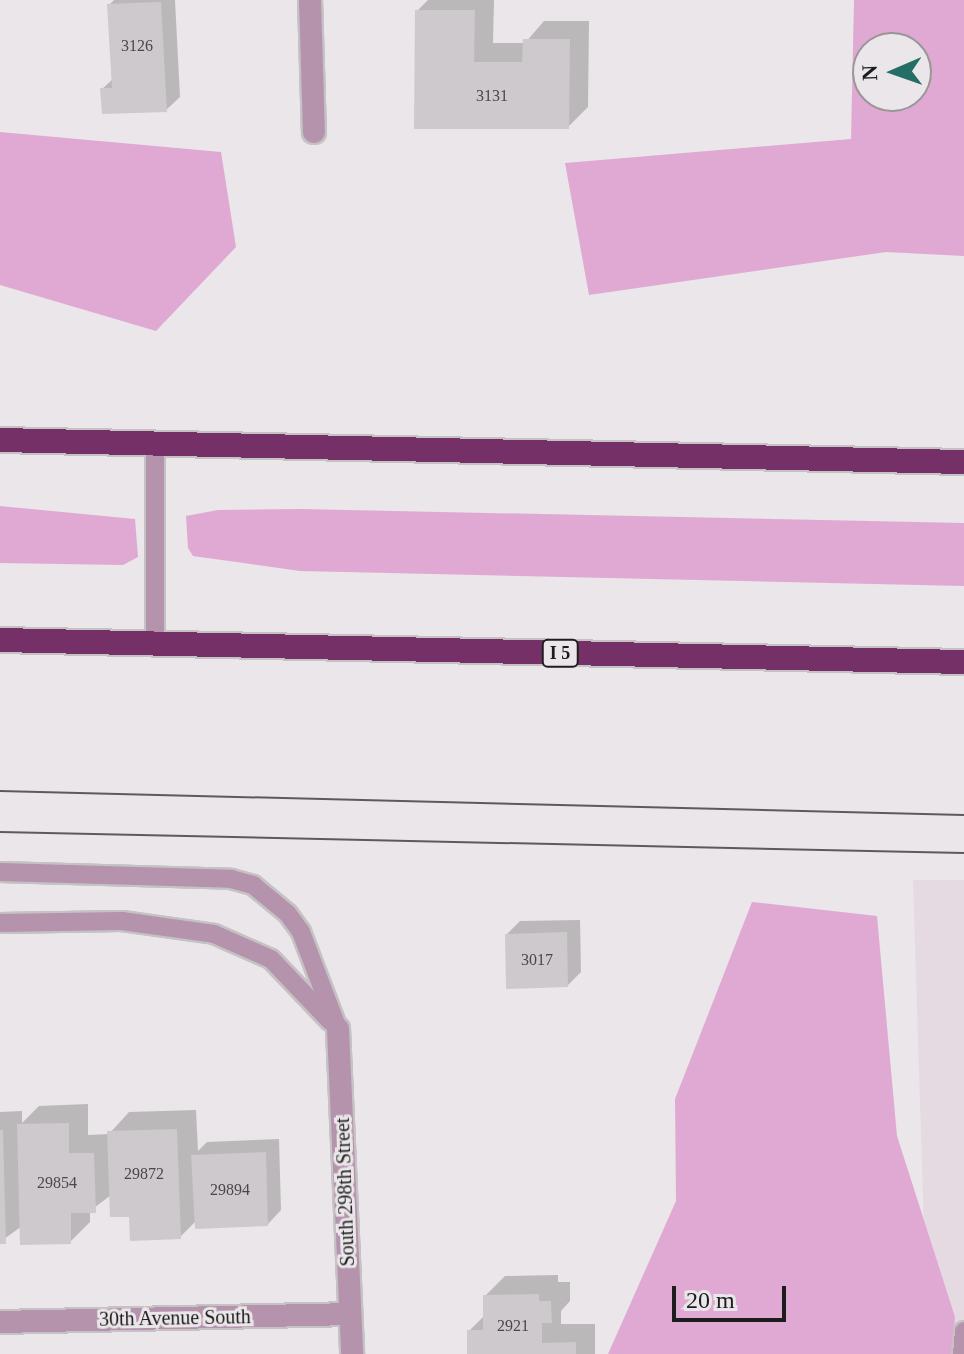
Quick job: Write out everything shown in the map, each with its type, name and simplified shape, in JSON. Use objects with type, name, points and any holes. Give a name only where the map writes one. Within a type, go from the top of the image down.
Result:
[{"type":"highway","points":[[0,440],[964,462]]},
{"type":"highway","name":"I 5","points":[[0,640],[964,662]]},
{"type":"street","points":[[310,0],[314,132]]},
{"type":"street","name":"South 298th Street","points":[[338,1029],[352,1354]]},
{"type":"street","name":"30th Avenue South","points":[[0,1322],[350,1314]]},
{"type":"lane","points":[[155,444],[155,643]]},
{"type":"lane","points":[[0,872],[231,879],[253,885],[288,914],[301,932],[338,1029]]},
{"type":"lane","points":[[0,923],[122,921],[214,934],[271,959],[338,1029]]},
{"type":"lane","points":[[962,1354],[964,1331]]},
{"type":"shaded area","points":[[854,0],[964,0],[964,256],[886,252],[589,295],[565,163],[851,139],[852,93],[852,112],[932,112],[932,32],[853,32]]},
{"type":"shaded area","points":[[0,132],[221,152],[236,247],[156,331],[0,285]]},
{"type":"shaded area","points":[[0,506],[135,519],[138,557],[123,565],[0,563]]},
{"type":"shaded area","points":[[301,509],[964,523],[964,586],[300,571],[193,556],[188,548],[186,516],[218,510]]},
{"type":"shaded area","points":[[913,880],[964,880],[964,1354],[928,1354]]},
{"type":"shaded area","points":[[752,902],[877,916],[897,1136],[955,1317],[952,1354],[608,1354],[676,1201],[675,1099]]},
{"type":"building","points":[[161,2],[167,112],[102,114],[100,88],[112,88],[107,4]]},
{"type":"building","points":[[415,10],[475,10],[474,62],[522,62],[523,39],[570,39],[569,129],[414,129]]},
{"type":"building","points":[[567,932],[568,987],[506,989],[505,934]]},
{"type":"building","points":[[69,1123],[69,1153],[94,1153],[96,1213],[71,1213],[71,1244],[20,1245],[17,1124]]},
{"type":"building","points":[[177,1129],[181,1239],[130,1241],[129,1217],[110,1217],[107,1131]]},
{"type":"building","points":[[0,1130],[3,1130],[6,1244],[0,1244]]},
{"type":"building","points":[[266,1152],[268,1226],[195,1229],[191,1155]]},
{"type":"building","points":[[539,1294],[539,1301],[551,1301],[552,1323],[542,1323],[542,1343],[576,1342],[576,1354],[467,1354],[467,1330],[483,1330],[483,1295]]},
{"type":"tram line","points":[[0,791],[964,815]]},
{"type":"tram line","points":[[0,832],[964,853]]}]
